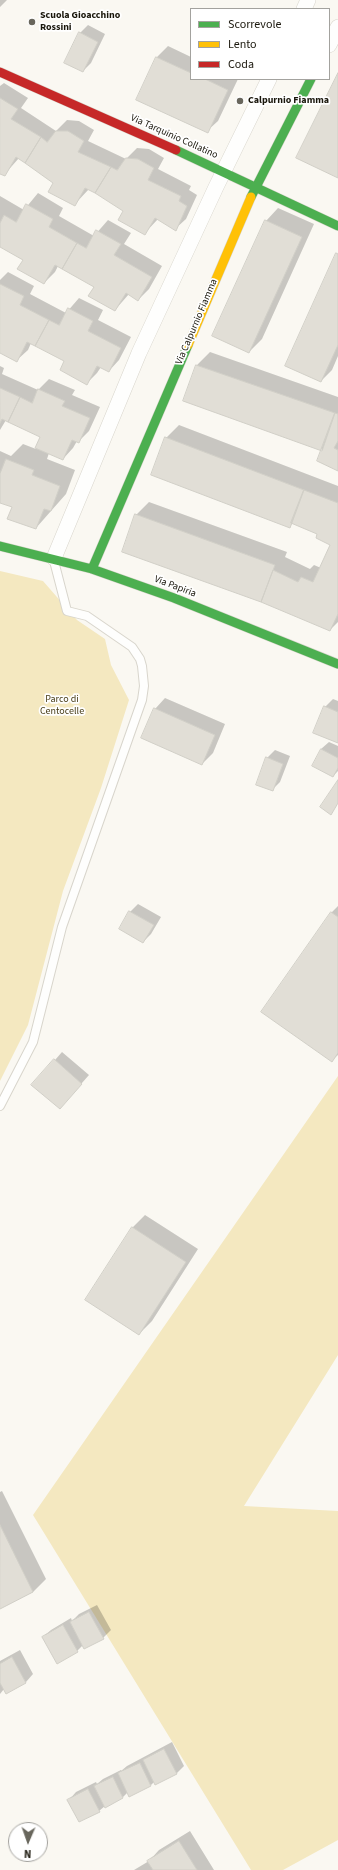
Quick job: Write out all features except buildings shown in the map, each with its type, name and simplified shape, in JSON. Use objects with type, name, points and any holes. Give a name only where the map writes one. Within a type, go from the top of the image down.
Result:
[{"type":"street","points":[[330,42],[338,27]]},
{"type":"street","name":"Via Tarquinio Collatino","points":[[0,72],[257,186],[338,226]]},
{"type":"street","points":[[54,558],[139,353],[224,171],[269,80]]},
{"type":"street","name":"Via Calpurnio Fiamma","points":[[92,569],[248,203],[310,80]]},
{"type":"street","name":"Via Papiria","points":[[0,546],[54,558],[92,569],[174,598],[338,664]]},
{"type":"lane","points":[[0,1106],[34,1042],[62,927],[142,700],[144,686],[140,659],[132,647],[87,616],[67,611],[54,558]]},
{"type":"green space","name":"Parco di Centocelle","points":[[0,571],[43,581],[77,620],[105,639],[111,665],[129,700],[101,788],[63,891],[28,1025],[0,1081]]},
{"type":"green space","points":[[338,1076],[338,1355],[244,1506],[338,1511],[338,1840],[283,1870],[251,1870],[33,1515]]},
{"type":"traffic: fast","points":[[251,197],[310,80]]},
{"type":"traffic: fast","points":[[176,150],[338,226]]},
{"type":"traffic: fast","points":[[92,569],[188,345]]},
{"type":"traffic: fast","points":[[0,546],[92,569],[174,598],[338,664]]},
{"type":"traffic: slow","points":[[188,345],[251,197]]},
{"type":"traffic: jam","points":[[0,72],[176,150]]},
{"type":"place","name":"Scuola Gioacchino Rossini","points":[[32,22]]},
{"type":"place","name":"Calpurnio Fiamma","points":[[240,101]]}]
